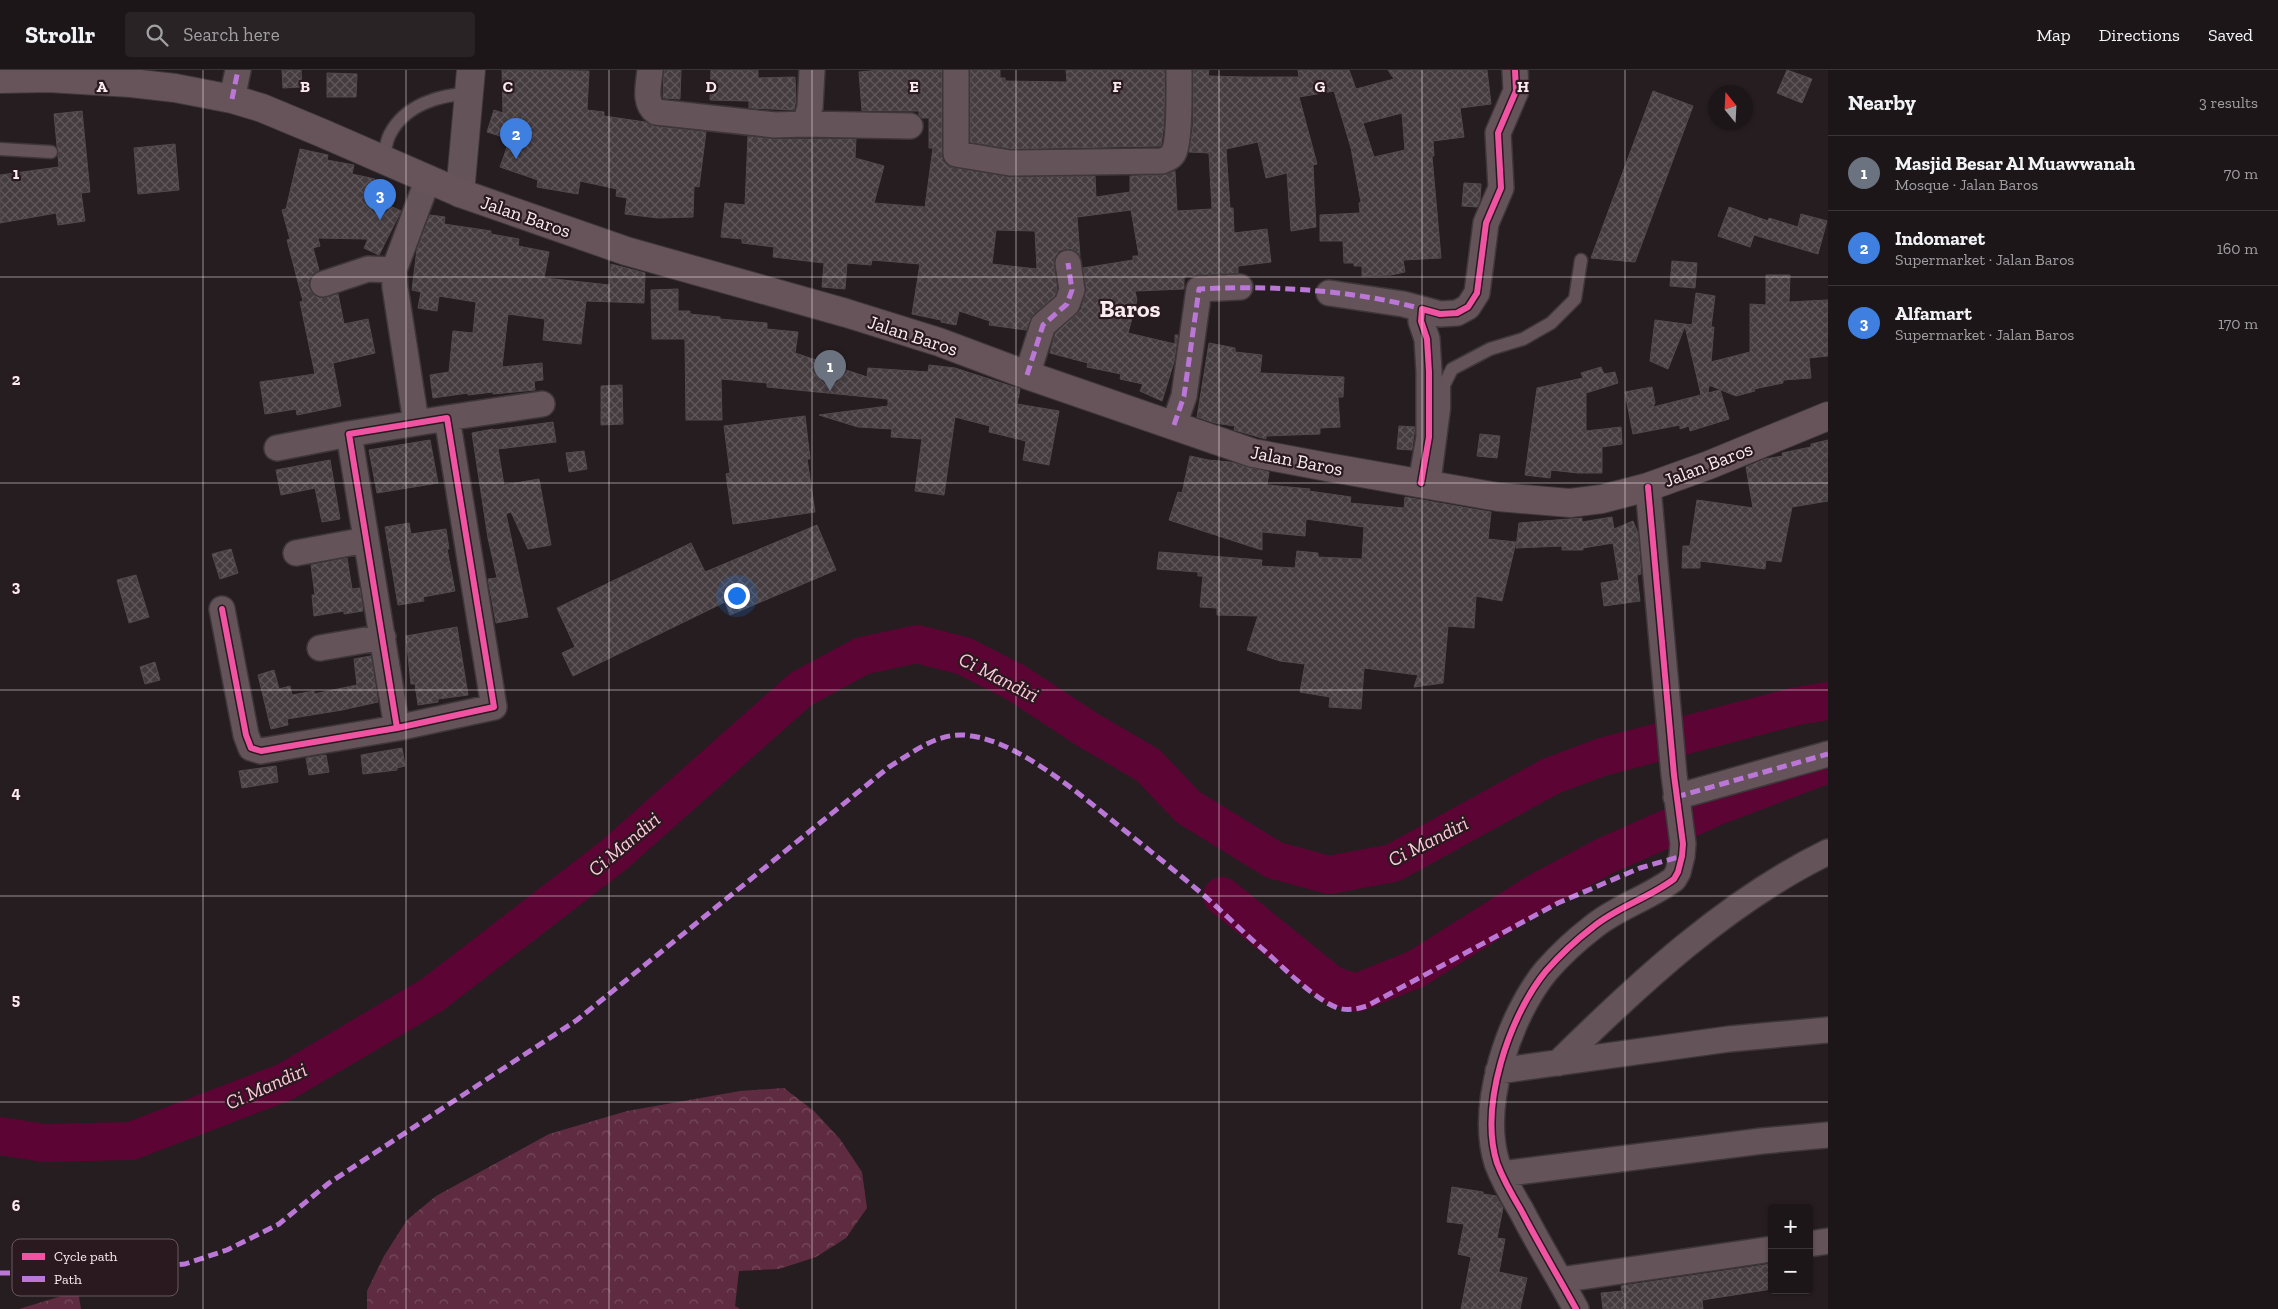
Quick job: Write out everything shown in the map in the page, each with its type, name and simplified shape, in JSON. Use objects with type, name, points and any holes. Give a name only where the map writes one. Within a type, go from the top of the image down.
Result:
[{"type":"main road","name":"Jalan Baros","points":[[0,79],[48,74],[175,88],[232,99],[262,108],[460,193],[626,251],[846,313],[939,342],[1027,375],[1253,452],[1498,497],[1570,504],[1602,499],[1648,487],[1709,465],[1828,416]]},
{"type":"street","points":[[232,99],[238,70]]},
{"type":"street","points":[[650,70],[648,97],[650,106],[656,112],[775,125],[910,126]]},
{"type":"street","points":[[805,124],[810,107],[812,70]]},
{"type":"street","points":[[956,70],[956,154],[1010,163],[1084,163],[1162,161],[1172,156],[1175,149],[1178,120],[1179,70]]},
{"type":"street","points":[[1329,293],[1403,304],[1440,314],[1457,313],[1468,307],[1477,293],[1486,223],[1500,188],[1498,133],[1516,91],[1516,70]]},
{"type":"street","points":[[460,193],[471,82]]},
{"type":"street","points":[[416,422],[394,270],[428,180]]},
{"type":"street","points":[[1027,375],[1043,324],[1067,304],[1072,290],[1068,263]]},
{"type":"street","points":[[323,284],[368,269],[394,270]]},
{"type":"street","points":[[1174,425],[1184,396],[1196,300],[1200,289],[1240,287]]},
{"type":"street","points":[[1422,309],[1421,321],[1427,339],[1428,355],[1428,484]]},
{"type":"street","points":[[276,448],[416,422],[542,404]]},
{"type":"street","points":[[222,609],[246,735],[251,748],[261,751],[398,728],[488,710],[495,706],[447,418]]},
{"type":"street","points":[[349,434],[398,728]]},
{"type":"street","points":[[1576,1309],[1502,1174],[1497,1162],[1490,1121],[1498,1071],[1528,1000],[1545,972],[1567,949],[1595,925],[1674,879],[1682,856],[1683,844],[1676,796],[1660,636],[1648,487]]},
{"type":"street","points":[[296,552],[366,540]]},
{"type":"street","points":[[320,648],[383,638]]},
{"type":"street","points":[[1676,796],[1828,754]]},
{"type":"street","points":[[1558,1063],[1622,1000],[1745,899],[1798,867],[1828,852]]},
{"type":"street","points":[[1498,1071],[1729,1039],[1828,1030]]},
{"type":"street","points":[[1502,1174],[1762,1140],[1828,1135]]},
{"type":"street","points":[[1813,1243],[1828,1241]]},
{"type":"street","points":[[1560,1280],[1768,1250]]},
{"type":"lane","points":[[383,160],[389,135],[400,119],[419,106],[452,94],[471,82]]},
{"type":"lane","points":[[0,149],[51,152]]},
{"type":"lane","points":[[1428,484],[1444,409],[1444,384],[1452,369],[1490,349],[1523,339],[1551,323],[1575,299],[1580,260]]},
{"type":"green space","points":[[784,1088],[814,1111],[840,1139],[862,1172],[867,1208],[846,1238],[816,1257],[779,1269],[739,1271],[735,1306],[740,1309],[367,1309],[367,1291],[384,1256],[407,1220],[436,1196],[549,1134],[627,1111],[740,1091]]},
{"type":"green space","points":[[62,1296],[79,1296],[81,1309],[19,1309]]},
{"type":"building","points":[[282,70],[301,70],[302,87],[283,88]]},
{"type":"building","points":[[502,70],[589,71],[587,110],[604,112],[604,116],[645,122],[654,126],[706,132],[699,187],[694,186],[693,217],[658,218],[625,214],[627,198],[616,196],[617,189],[580,181],[578,194],[537,187],[538,180],[500,167],[510,139],[487,132],[494,110],[503,113]]},
{"type":"building","points":[[664,70],[681,70],[680,99],[663,98]]},
{"type":"building","points":[[711,70],[758,70],[758,78],[795,77],[796,100],[794,110],[749,108],[749,101],[710,100]]},
{"type":"building","points":[[942,70],[942,154],[943,161],[948,166],[1010,177],[1095,176],[1096,197],[1130,192],[1130,176],[1163,175],[1175,171],[1177,211],[1212,209],[1209,153],[1189,152],[1193,126],[1193,70],[1209,70],[1208,76],[1299,77],[1298,70],[1349,70],[1356,89],[1394,79],[1388,70],[1487,70],[1491,104],[1460,108],[1464,137],[1433,141],[1434,156],[1432,156],[1441,258],[1403,260],[1405,272],[1391,275],[1362,276],[1362,266],[1354,266],[1354,263],[1344,263],[1343,241],[1320,241],[1320,215],[1360,213],[1359,203],[1361,202],[1351,148],[1334,91],[1299,97],[1317,164],[1313,165],[1316,227],[1291,231],[1287,173],[1266,178],[1258,142],[1226,149],[1230,208],[1233,208],[1234,233],[1267,229],[1271,262],[1238,266],[1238,273],[1184,277],[1184,289],[1135,291],[1137,300],[1128,333],[1175,344],[1175,335],[1178,335],[1174,362],[1162,401],[1140,391],[1143,384],[1120,379],[1121,374],[1087,367],[1088,363],[1050,353],[1055,333],[1081,309],[1086,288],[1083,268],[1133,260],[1133,256],[1139,256],[1131,210],[1077,217],[1080,256],[1074,250],[1066,249],[1059,251],[1055,257],[1054,265],[1057,289],[1055,296],[1033,315],[1026,330],[989,325],[990,321],[959,311],[956,325],[912,314],[920,264],[872,260],[871,265],[847,263],[845,289],[822,287],[824,263],[773,257],[774,247],[742,243],[742,239],[721,237],[725,203],[745,205],[748,136],[775,139],[856,139],[855,158],[884,166],[874,203],[925,207],[933,148],[929,148],[929,118],[922,118],[919,115],[919,111],[862,111],[859,72]],"holes":[[[1402,113],[1405,150],[1374,157],[1363,123]],[[996,230],[1035,231],[1037,269],[992,264]]]},
{"type":"building","points":[[970,70],[1000,70],[1000,78],[1005,78],[1005,81],[1067,82],[1066,70],[1165,70],[1164,124],[1161,146],[1011,149],[970,142]]},
{"type":"building","points":[[1787,70],[1812,79],[1802,103],[1777,93]]},
{"type":"building","points":[[327,73],[357,74],[356,97],[327,97]]},
{"type":"building","points":[[1653,91],[1693,106],[1635,262],[1591,258]]},
{"type":"building","points":[[82,111],[90,192],[81,193],[85,221],[58,225],[56,213],[0,223],[0,175],[59,167],[54,114]]},
{"type":"building","points":[[175,144],[179,190],[138,194],[134,148]]},
{"type":"building","points":[[300,149],[328,155],[327,160],[354,165],[352,174],[375,179],[371,197],[401,211],[379,255],[364,248],[368,239],[318,238],[320,246],[313,248],[319,270],[313,274],[309,281],[310,289],[314,295],[321,298],[338,294],[344,324],[368,319],[375,353],[333,363],[341,406],[297,415],[296,409],[265,414],[260,382],[315,374],[300,302],[303,301],[287,240],[290,239],[282,210],[286,209]]},
{"type":"building","points":[[1464,183],[1481,184],[1480,200],[1477,207],[1462,206]]},
{"type":"building","points":[[1729,207],[1768,221],[1769,218],[1798,227],[1801,214],[1827,221],[1818,254],[1754,235],[1750,247],[1718,236]]},
{"type":"building","points":[[430,215],[445,217],[444,224],[491,231],[491,234],[519,239],[518,246],[549,252],[544,278],[610,285],[611,264],[645,273],[644,303],[586,301],[581,344],[543,340],[545,319],[508,314],[502,367],[542,363],[543,380],[534,381],[535,390],[493,394],[493,392],[468,395],[468,393],[433,398],[430,375],[449,372],[453,331],[473,333],[476,302],[439,296],[437,311],[418,308],[421,292],[412,290],[417,249]]},
{"type":"building","points":[[1672,261],[1697,263],[1695,288],[1670,286]]},
{"type":"building","points":[[1766,275],[1790,275],[1789,302],[1828,300],[1828,356],[1809,358],[1811,378],[1783,380],[1783,383],[1754,389],[1755,391],[1736,396],[1709,385],[1708,393],[1720,390],[1729,419],[1690,431],[1689,426],[1680,429],[1680,425],[1633,434],[1625,392],[1652,387],[1655,403],[1653,407],[1701,395],[1685,326],[1668,369],[1650,361],[1655,320],[1692,325],[1696,293],[1715,296],[1711,327],[1714,327],[1711,362],[1750,352],[1750,304],[1766,305]]},
{"type":"building","points":[[678,289],[678,311],[690,311],[690,314],[720,317],[720,319],[767,323],[767,329],[798,332],[795,353],[867,377],[868,368],[928,372],[929,365],[955,368],[1020,389],[1017,404],[1059,411],[1049,465],[1023,460],[1026,441],[989,432],[990,426],[955,417],[944,495],[915,491],[922,439],[891,437],[892,429],[858,427],[819,415],[888,406],[888,399],[767,387],[767,383],[721,379],[722,420],[686,420],[685,339],[652,339],[651,290]]},
{"type":"building","points":[[1209,343],[1235,348],[1235,352],[1262,355],[1260,373],[1344,377],[1343,397],[1338,397],[1340,427],[1320,428],[1320,434],[1266,436],[1266,439],[1234,430],[1235,426],[1215,423],[1197,417]]},
{"type":"building","points":[[1601,367],[1604,374],[1615,372],[1618,383],[1586,393],[1586,431],[1621,427],[1622,444],[1602,447],[1602,473],[1551,470],[1550,478],[1525,475],[1537,388],[1583,378],[1581,373]]},
{"type":"building","points":[[622,385],[623,424],[601,425],[601,386]]},
{"type":"building","points":[[805,416],[810,459],[807,459],[815,512],[733,524],[726,474],[730,473],[724,426]]},
{"type":"building","points":[[553,422],[556,442],[498,449],[504,485],[539,479],[551,545],[528,549],[511,512],[506,514],[528,617],[496,623],[488,579],[497,578],[488,538],[472,433]]},
{"type":"building","points":[[1399,426],[1415,427],[1412,450],[1397,449]]},
{"type":"building","points":[[1480,434],[1500,436],[1497,458],[1477,456]]},
{"type":"building","points":[[430,440],[438,483],[377,493],[369,450]]},
{"type":"building","points":[[1828,440],[1828,501],[1792,507],[1781,562],[1766,560],[1765,569],[1700,561],[1700,568],[1682,568],[1683,546],[1690,546],[1697,500],[1753,508],[1746,467],[1765,459],[1783,456],[1782,453],[1811,447],[1811,444]]},
{"type":"building","points":[[584,451],[587,469],[569,472],[566,453]]},
{"type":"building","points":[[1190,456],[1230,462],[1269,472],[1267,485],[1310,489],[1309,491],[1351,497],[1350,503],[1404,508],[1405,497],[1491,512],[1488,539],[1516,542],[1502,601],[1476,596],[1474,628],[1448,626],[1443,683],[1414,687],[1418,675],[1364,668],[1361,709],[1329,707],[1330,697],[1300,692],[1305,664],[1280,661],[1247,650],[1258,616],[1217,615],[1217,608],[1200,607],[1203,576],[1198,576],[1198,572],[1157,569],[1159,552],[1262,560],[1261,566],[1295,568],[1297,551],[1318,553],[1318,557],[1362,559],[1364,527],[1306,519],[1305,536],[1262,532],[1262,550],[1169,520],[1178,492],[1182,493]]},
{"type":"building","points":[[330,460],[340,519],[322,522],[315,488],[281,495],[276,470]]},
{"type":"building","points":[[1612,517],[1614,529],[1633,521],[1638,533],[1641,574],[1637,575],[1640,601],[1604,606],[1601,583],[1619,580],[1613,543],[1583,548],[1583,550],[1562,550],[1562,546],[1516,548],[1519,523],[1582,518],[1582,522]]},
{"type":"building","points":[[409,523],[411,534],[446,529],[449,549],[447,549],[455,591],[423,597],[424,601],[398,605],[385,527]]},
{"type":"building","points":[[817,525],[836,570],[730,615],[725,602],[573,676],[562,653],[575,647],[557,608],[691,543],[705,572]]},
{"type":"building","points":[[231,549],[238,573],[220,579],[212,554]]},
{"type":"building","points":[[347,558],[352,589],[360,588],[363,611],[344,614],[344,611],[314,616],[312,595],[315,595],[311,565]]},
{"type":"building","points":[[136,575],[149,617],[129,623],[117,580]]},
{"type":"building","points":[[457,627],[468,695],[438,699],[438,702],[418,705],[415,684],[411,684],[406,636]]},
{"type":"building","points":[[371,656],[378,702],[287,719],[288,725],[271,729],[258,675],[274,670],[279,689],[290,686],[292,695],[314,691],[314,694],[357,685],[354,659]]},
{"type":"building","points":[[155,662],[160,680],[145,684],[140,667]]},
{"type":"building","points":[[402,748],[405,766],[397,768],[397,770],[363,774],[361,755]]},
{"type":"building","points":[[326,755],[329,772],[309,775],[306,758]]},
{"type":"building","points":[[276,766],[278,782],[242,788],[239,771]]},
{"type":"building","points":[[1452,1187],[1496,1196],[1503,1208],[1497,1238],[1505,1239],[1499,1272],[1527,1278],[1520,1309],[1461,1309],[1471,1257],[1458,1254],[1464,1224],[1447,1222]]},
{"type":"building","points":[[1768,1264],[1768,1290],[1702,1300],[1703,1309],[1603,1309],[1601,1293],[1622,1291],[1621,1286]]},
{"type":"waterway","name":"Ci Mandiri","points":[[0,1136],[44,1143],[131,1141],[285,1082],[432,995],[614,855],[801,689],[862,656],[917,644],[964,656],[1015,682],[1088,730],[1148,765],[1188,807],[1274,860],[1329,875],[1393,863],[1551,776],[1602,757],[1797,706],[1828,701]]},
{"type":"waterway","points":[[1222,896],[1332,985],[1356,993],[1416,969],[1538,892],[1605,856],[1720,805],[1828,764]]},
{"type":"marked path","points":[[232,99],[238,70]]},
{"type":"marked path","points":[[1027,375],[1043,325],[1067,304],[1072,290],[1068,263]]},
{"type":"marked path","points":[[1174,425],[1184,396],[1199,289],[1312,290],[1369,297],[1422,309]]},
{"type":"marked path","points":[[178,1265],[227,1250],[279,1224],[329,1183],[577,1020],[889,767],[928,743],[949,736],[972,736],[991,741],[1010,749],[1050,772],[1207,898],[1310,991],[1329,1004],[1342,1009],[1367,1006],[1558,903],[1640,868],[1682,856]]},
{"type":"marked path","points":[[1676,797],[1828,754]]},
{"type":"marked path","points":[[0,1273],[12,1273]]},
{"type":"cycle path","points":[[1421,483],[1429,437],[1429,372],[1427,339],[1421,321],[1422,309],[1440,314],[1457,313],[1468,307],[1477,293],[1486,223],[1501,188],[1498,133],[1516,91],[1515,70]]},
{"type":"cycle path","points":[[222,609],[246,735],[251,748],[261,751],[397,728],[494,707],[447,418],[349,434],[397,728]]},
{"type":"cycle path","points":[[1576,1309],[1499,1169],[1492,1140],[1492,1115],[1495,1089],[1509,1036],[1520,1012],[1546,971],[1574,942],[1602,920],[1674,879],[1682,856],[1683,844],[1674,775],[1648,487]]},
{"type":"place","name":"Indomaret","points":[[516,159]]},
{"type":"place","name":"Alfamart","points":[[380,220]]},
{"type":"place","name":"Masjid Besar Al Muawwanah","points":[[830,391]]},
{"type":"district","name":"Baros","points":[[1130,309]]}]
